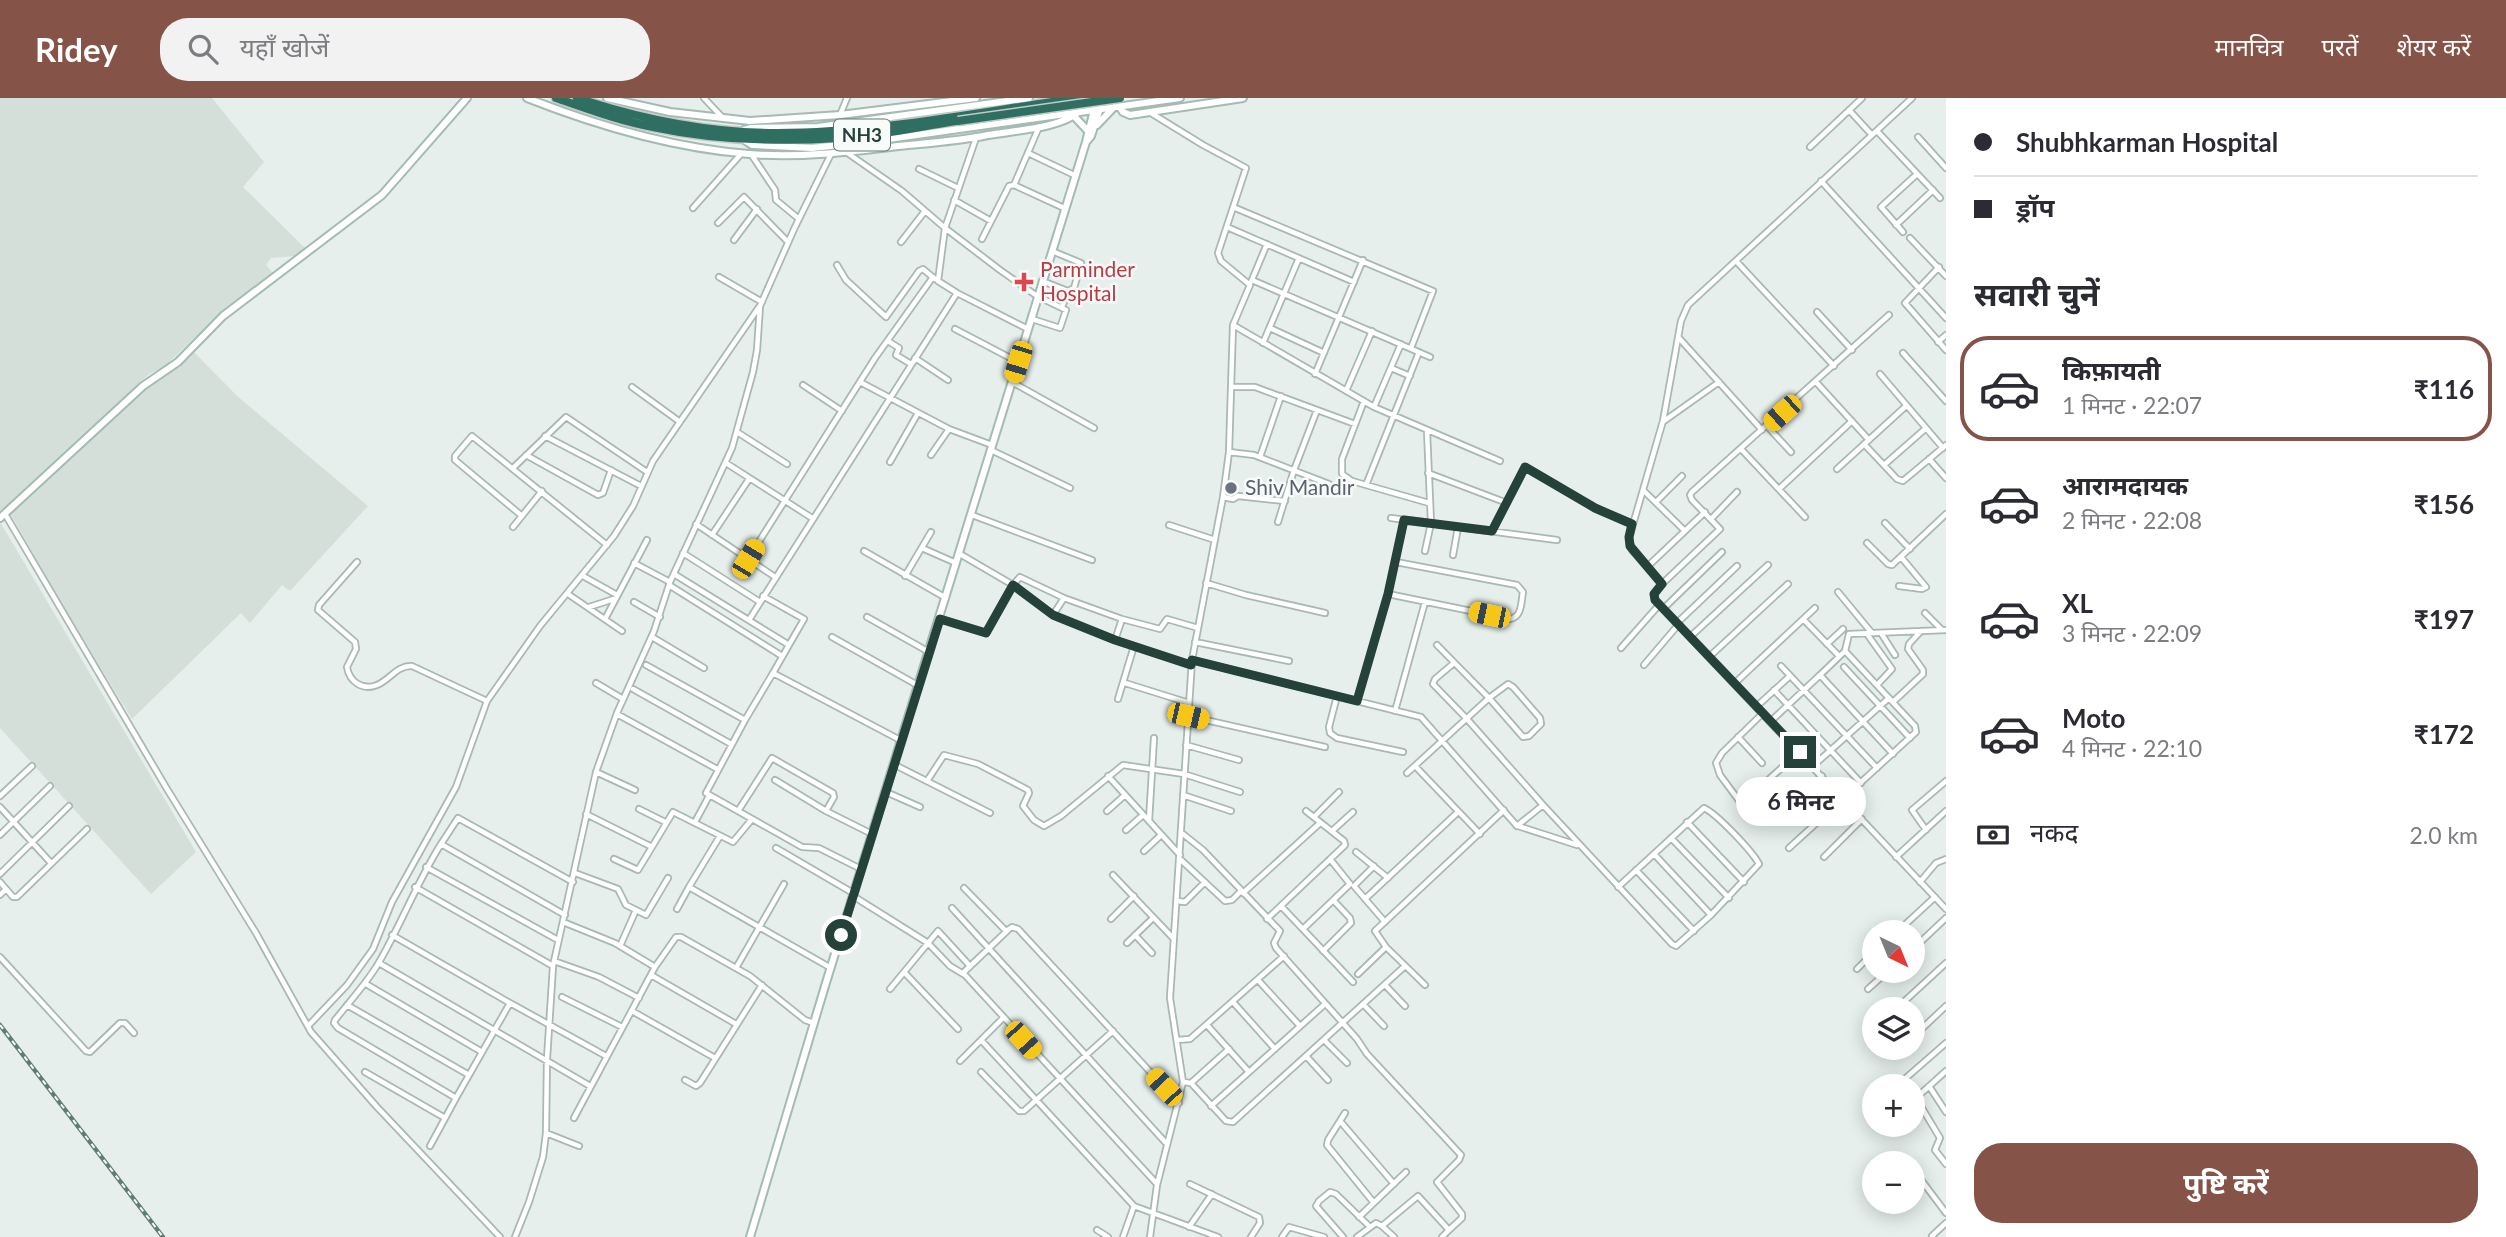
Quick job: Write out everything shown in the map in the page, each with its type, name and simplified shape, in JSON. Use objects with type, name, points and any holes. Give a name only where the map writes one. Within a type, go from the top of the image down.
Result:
[{"type":"highway","name":"NH3","points":[[556,98],[601,114],[654,128],[743,135]]},
{"type":"highway","name":"NH3","points":[[577,98],[657,120],[778,140],[842,138],[1079,98]]},
{"type":"highway","name":"NH3","points":[[958,118],[1118,103]]},
{"type":"street","points":[[467,98],[382,195],[223,316],[177,362],[142,386],[2,516],[309,1026],[334,1060],[500,1237]]},
{"type":"street","points":[[527,98],[566,114],[615,129],[663,141],[751,154],[831,155],[976,138],[1066,122],[1077,114]]},
{"type":"street","points":[[607,98],[670,112],[750,121],[840,115],[976,98]]},
{"type":"street","points":[[704,98],[722,118]]},
{"type":"street","points":[[840,115],[847,98]]},
{"type":"street","points":[[1029,98],[818,127],[750,128],[743,135],[752,145],[812,148],[1077,114],[1118,103],[1180,98]]},
{"type":"street","points":[[1097,98],[1097,109]]},
{"type":"street","points":[[750,1237],[1074,175],[1103,98]]},
{"type":"street","points":[[1118,103],[1126,114],[1243,98]]},
{"type":"street","points":[[1810,147],[1862,98]]},
{"type":"street","points":[[1662,584],[1630,546],[1629,537],[1663,421],[1681,321],[1688,305],[1912,98]]},
{"type":"street","points":[[1090,130],[1118,103]]},
{"type":"street","points":[[1849,110],[1940,198]]},
{"type":"street","points":[[1150,112],[1246,168],[1218,258],[1251,283],[1284,294],[1430,357]]},
{"type":"street","points":[[1077,114],[1090,130]]},
{"type":"street","points":[[1014,185],[1040,126]]},
{"type":"street","points":[[1917,137],[1946,168]]},
{"type":"street","points":[[939,281],[945,228],[976,138]]},
{"type":"street","points":[[846,152],[902,191],[945,228],[1037,296],[1062,307],[1066,312],[1059,328],[1031,318]]},
{"type":"street","points":[[693,208],[742,153]]},
{"type":"street","points":[[1028,153],[1074,175]]},
{"type":"street","points":[[751,154],[775,190],[776,200],[799,219]]},
{"type":"street","points":[[309,1026],[347,985],[373,949],[392,902],[456,788],[487,701],[540,626],[607,545],[629,512],[647,472],[761,304],[831,155]]},
{"type":"street","points":[[919,169],[958,188]]},
{"type":"street","points":[[1903,232],[1881,207],[1917,174]]},
{"type":"street","points":[[1821,181],[1946,318]]},
{"type":"street","points":[[982,239],[1009,186],[1014,185],[1064,208]]},
{"type":"street","points":[[1896,225],[1933,190]]},
{"type":"street","points":[[718,223],[744,197],[788,242]]},
{"type":"street","points":[[954,200],[991,220]]},
{"type":"street","points":[[1233,207],[1434,292],[1411,348]]},
{"type":"street","points":[[734,240],[757,209]]},
{"type":"street","points":[[901,242],[925,211]]},
{"type":"street","points":[[1227,227],[1354,282]]},
{"type":"street","points":[[1910,239],[1946,276]]},
{"type":"street","points":[[1150,1237],[1157,1185],[1180,1103],[1183,1082],[1170,998],[1191,662],[1223,497],[1229,452],[1233,325],[1266,244]]},
{"type":"street","points":[[1042,281],[1068,290],[1074,288],[1081,263],[1051,250]]},
{"type":"street","points":[[1263,343],[1299,258]]},
{"type":"street","points":[[1315,374],[1363,260]]},
{"type":"street","points":[[1736,261],[1834,366]]},
{"type":"street","points":[[837,265],[846,280],[886,317],[919,271],[923,270],[957,293],[1028,329]]},
{"type":"street","points":[[1938,267],[1907,298],[1906,305],[1946,350]]},
{"type":"street","points":[[719,277],[761,304]]},
{"type":"street","points":[[748,559],[860,382],[933,277]]},
{"type":"street","points":[[1062,307],[1068,290]]},
{"type":"street","points":[[749,621],[957,293]]},
{"type":"street","points":[[515,1237],[537,1178],[546,1133],[547,1059],[554,963],[596,772],[617,713],[660,617],[674,574],[726,463],[737,432],[755,361],[761,304]]},
{"type":"street","points":[[1817,312],[1852,350]]},
{"type":"street","points":[[1889,315],[1690,495],[1720,529],[1662,584],[1653,596],[1946,909]]},
{"type":"street","points":[[1233,325],[1374,407],[1500,461]]},
{"type":"street","points":[[1269,328],[1324,353]]},
{"type":"street","points":[[955,329],[1018,362]]},
{"type":"street","points":[[1346,391],[1372,331]]},
{"type":"street","points":[[1938,342],[1946,335]]},
{"type":"street","points":[[1679,337],[1719,382],[1791,452]]},
{"type":"street","points":[[888,341],[899,348],[896,355],[911,364]]},
{"type":"street","points":[[1374,407],[1401,344]]},
{"type":"street","points":[[1366,485],[1419,352]]},
{"type":"street","points":[[1903,353],[1946,401]]},
{"type":"street","points":[[915,358],[948,380]]},
{"type":"street","points":[[1391,368],[1410,376]]},
{"type":"street","points":[[1816,382],[1852,421],[1898,480],[1903,481],[1944,446],[1925,429],[1880,374]]},
{"type":"street","points":[[860,382],[1070,488]]},
{"type":"street","points":[[1012,382],[1094,428]]},
{"type":"street","points":[[1663,421],[1719,382]]},
{"type":"street","points":[[803,384],[842,411]]},
{"type":"street","points":[[1232,387],[1249,386],[1355,424]]},
{"type":"street","points":[[632,387],[680,422]]},
{"type":"street","points":[[1260,457],[1282,396]]},
{"type":"street","points":[[1364,401],[1342,459],[1341,470],[1348,480],[1429,503]]},
{"type":"street","points":[[1837,469],[1906,406]]},
{"type":"street","points":[[1278,522],[1317,410]]},
{"type":"street","points":[[890,462],[918,413]]},
{"type":"street","points":[[513,468],[566,417],[647,472]]},
{"type":"street","points":[[1779,489],[1852,421]]},
{"type":"street","points":[[932,456],[949,429]]},
{"type":"street","points":[[1884,464],[1925,429]]},
{"type":"street","points":[[1425,551],[1431,523],[1427,431]]},
{"type":"street","points":[[737,432],[787,464]]},
{"type":"street","points":[[522,516],[454,458],[474,436],[607,545]]},
{"type":"street","points":[[545,436],[641,486]]},
{"type":"street","points":[[1741,449],[1805,517]]},
{"type":"street","points":[[1229,452],[1260,457],[1329,484]]},
{"type":"street","points":[[526,455],[598,495],[603,493],[611,470]]},
{"type":"street","points":[[1929,459],[1946,478]]},
{"type":"street","points":[[726,463],[812,518]]},
{"type":"street","points":[[1492,531],[1525,467],[1595,508],[1632,524]]},
{"type":"street","points":[[1427,473],[1507,503]]},
{"type":"street","points":[[1656,502],[1682,476]]},
{"type":"street","points":[[712,535],[749,479]]},
{"type":"street","points":[[513,527],[542,491]]},
{"type":"street","points":[[1644,491],[1685,531]]},
{"type":"street","points":[[1712,518],[1737,492]]},
{"type":"street","points":[[1223,497],[1285,501]]},
{"type":"street","points":[[1647,567],[1705,512]]},
{"type":"street","points":[[1867,543],[1890,566],[1946,514]]},
{"type":"street","points":[[972,515],[1092,561]]},
{"type":"street","points":[[1391,518],[1557,540]]},
{"type":"street","points":[[1357,701],[1388,594],[1404,520]]},
{"type":"street","points":[[1885,523],[1910,548]]},
{"type":"street","points":[[696,524],[775,577]]},
{"type":"street","points":[[1169,525],[1215,540]]},
{"type":"street","points":[[1453,555],[1458,527]]},
{"type":"street","points":[[905,576],[931,532]]},
{"type":"street","points":[[605,619],[647,540]]},
{"type":"street","points":[[922,548],[957,563]]},
{"type":"street","points":[[864,551],[946,599]]},
{"type":"street","points":[[1620,648],[1722,552]]},
{"type":"street","points":[[683,553],[762,599],[804,619],[744,720],[706,791],[709,796],[802,847],[822,849],[862,869]]},
{"type":"street","points":[[960,554],[1013,585],[1053,615],[1115,640],[1191,662],[1424,719],[1517,826],[1579,845]]},
{"type":"street","points":[[1899,586],[1922,589],[1926,587],[1901,557]]},
{"type":"street","points":[[357,562],[319,605],[318,610],[355,642],[356,649],[347,667],[350,678],[358,684],[376,685],[408,665],[487,701]]},
{"type":"street","points":[[1388,594],[1513,620],[1518,615],[1523,592],[1517,585],[1396,562]]},
{"type":"street","points":[[634,563],[782,656]]},
{"type":"street","points":[[1690,637],[1768,565]]},
{"type":"street","points":[[1644,665],[1677,624],[1737,566]]},
{"type":"street","points":[[674,574],[789,645]]},
{"type":"street","points":[[583,576],[616,597]]},
{"type":"street","points":[[940,619],[986,633],[1020,577],[1064,598],[1122,619],[1160,629],[1167,620],[1198,628]]},
{"type":"street","points":[[1206,583],[1325,613]]},
{"type":"street","points":[[1709,657],[1788,584]]},
{"type":"street","points":[[1838,592],[1892,669],[1878,685]]},
{"type":"street","points":[[568,594],[622,631]]},
{"type":"street","points":[[588,607],[616,597]]},
{"type":"street","points":[[1053,615],[1064,598]]},
{"type":"street","points":[[634,602],[660,617]]},
{"type":"street","points":[[1395,710],[1425,602]]},
{"type":"street","points":[[1735,684],[1815,608]]},
{"type":"street","points":[[1925,613],[1944,630]]},
{"type":"street","points":[[867,617],[930,652]]},
{"type":"street","points":[[1115,640],[1122,619]]},
{"type":"street","points":[[1803,619],[1839,656]]},
{"type":"street","points":[[1827,644],[1843,628]]},
{"type":"street","points":[[1771,721],[1845,650],[1851,633],[1944,630]]},
{"type":"street","points":[[1813,766],[1880,706],[1923,674],[1908,647],[1921,631]]},
{"type":"street","points":[[1881,632],[1895,654]]},
{"type":"street","points":[[652,637],[704,668]]},
{"type":"street","points":[[832,637],[919,686]]},
{"type":"street","points":[[1195,642],[1289,661]]},
{"type":"street","points":[[1407,774],[1489,698],[1506,685],[1510,685],[1540,718],[1541,724],[1525,738],[1489,698],[1437,645]]},
{"type":"street","points":[[1118,699],[1134,646]]},
{"type":"street","points":[[1789,848],[1916,732],[1916,728],[1845,650]]},
{"type":"street","points":[[1454,663],[1435,679],[1433,684],[1542,805],[1618,887],[1674,945],[1681,945],[1759,864],[1708,810],[1702,809],[1618,887]]},
{"type":"street","points":[[646,665],[744,720]]},
{"type":"street","points":[[1781,666],[1877,768]]},
{"type":"street","points":[[1844,667],[1910,738]]},
{"type":"street","points":[[773,673],[902,741]]},
{"type":"street","points":[[1756,706],[1790,676]]},
{"type":"street","points":[[1820,676],[1893,754]]},
{"type":"street","points":[[596,683],[623,699]]},
{"type":"street","points":[[1125,683],[1189,703]]},
{"type":"street","points":[[633,688],[731,744]]},
{"type":"street","points":[[1774,690],[1861,783]]},
{"type":"street","points":[[1337,696],[1329,727],[1332,735],[1403,752]]},
{"type":"street","points":[[617,713],[717,769]]},
{"type":"street","points":[[1763,713],[1719,756],[1716,765],[1727,786],[1741,803],[1800,752]]},
{"type":"street","points":[[1188,716],[1325,747]]},
{"type":"street","points":[[1738,737],[1762,763]]},
{"type":"street","points":[[1149,822],[1154,738]]},
{"type":"street","points":[[1186,744],[1239,760]]},
{"type":"street","points":[[927,781],[944,755],[972,762],[1028,790],[1023,806],[1034,820],[1044,826],[1068,811],[1123,765],[1184,774],[1240,792]]},
{"type":"street","points":[[738,811],[772,758],[831,792],[834,797],[826,811]]},
{"type":"street","points":[[895,765],[990,813]]},
{"type":"street","points":[[0,796],[32,766]]},
{"type":"street","points":[[1415,766],[1480,834]]},
{"type":"street","points":[[596,772],[635,790]]},
{"type":"street","points":[[1108,776],[1180,857],[1227,901],[1242,892],[1320,823]]},
{"type":"street","points":[[1773,820],[1822,776]]},
{"type":"street","points":[[775,780],[826,811],[873,834]]},
{"type":"street","points":[[1926,830],[1912,810],[1946,781]]},
{"type":"street","points":[[0,835],[50,786]]},
{"type":"street","points":[[886,792],[920,807]]},
{"type":"street","points":[[1314,817],[1339,792]]},
{"type":"street","points":[[1107,811],[1125,795]]},
{"type":"street","points":[[1183,795],[1231,811]]},
{"type":"street","points":[[695,822],[709,796]]},
{"type":"street","points":[[1517,826],[1542,805]]},
{"type":"street","points":[[0,873],[69,806]]},
{"type":"street","points":[[0,807],[51,863]]},
{"type":"street","points":[[639,809],[666,822]]},
{"type":"street","points":[[1425,985],[1386,947],[1375,932],[1504,810]]},
{"type":"street","points":[[1267,919],[1345,843],[1306,811]]},
{"type":"street","points":[[1896,857],[1946,811]]},
{"type":"street","points":[[614,859],[638,870],[673,812],[735,841],[751,819]]},
{"type":"street","points":[[1365,899],[1458,812]]},
{"type":"street","points":[[1332,831],[1353,813]]},
{"type":"street","points":[[586,814],[652,847]]},
{"type":"street","points":[[1126,830],[1143,815]]},
{"type":"street","points":[[456,1098],[335,1026],[335,1020],[366,984],[415,887],[457,818],[573,882]]},
{"type":"street","points":[[1824,857],[1862,819]]},
{"type":"street","points":[[1687,822],[1744,882]]},
{"type":"street","points":[[0,882],[13,897],[17,897],[87,829]]},
{"type":"street","points":[[1182,833],[1203,850],[1280,932],[1274,945],[1360,1042],[1367,1054],[1461,1154],[1459,1160],[1437,1181],[1443,1193],[1462,1214],[1462,1218],[1442,1237]]},
{"type":"street","points":[[1144,851],[1161,835]]},
{"type":"street","points":[[677,909],[720,836]]},
{"type":"street","points":[[1671,838],[1728,898]]},
{"type":"street","points":[[441,844],[565,915]]},
{"type":"street","points":[[776,848],[928,943],[950,966],[963,973],[1157,1185]]},
{"type":"street","points":[[1356,852],[1388,878]]},
{"type":"street","points":[[1654,854],[1711,915]]},
{"type":"street","points":[[1303,929],[1349,886],[1350,882],[1330,859]]},
{"type":"street","points":[[1920,881],[1937,863],[1946,859]]},
{"type":"street","points":[[1374,866],[1354,885],[1385,922]]},
{"type":"street","points":[[426,867],[558,940]]},
{"type":"street","points":[[1636,870],[1694,931]]},
{"type":"street","points":[[575,873],[618,889],[625,903],[648,915],[668,878]]},
{"type":"street","points":[[1113,874],[1174,939]]},
{"type":"street","points":[[1177,901],[1185,902],[1205,882]]},
{"type":"street","points":[[736,968],[784,884]]},
{"type":"street","points":[[415,887],[554,963],[599,978],[639,998]]},
{"type":"street","points":[[689,887],[831,968]]},
{"type":"street","points":[[964,888],[1006,931]]},
{"type":"street","points":[[0,895],[6,889]]},
{"type":"street","points":[[1111,919],[1134,896]]},
{"type":"street","points":[[1910,920],[1935,897]]},
{"type":"street","points":[[1323,951],[1351,923],[1350,918],[1334,901]]},
{"type":"street","points":[[1281,906],[1353,982]]},
{"type":"street","points":[[952,908],[1167,1143]]},
{"type":"street","points":[[620,946],[636,910]]},
{"type":"street","points":[[1127,943],[1153,918]]},
{"type":"street","points":[[1925,938],[1946,918]]},
{"type":"street","points":[[563,922],[620,946],[655,967]]},
{"type":"street","points":[[963,973],[1006,931],[1012,927],[1020,930],[1180,1103]]},
{"type":"street","points":[[890,989],[939,931],[970,966]]},
{"type":"street","points":[[392,935],[606,1056]]},
{"type":"street","points":[[1135,935],[1152,954]]},
{"type":"street","points":[[574,1118],[655,967],[670,942],[678,936],[736,968],[805,1020],[814,1023]]},
{"type":"street","points":[[1358,974],[1386,947]]},
{"type":"street","points":[[1177,1040],[1190,1039],[1283,956]]},
{"type":"street","points":[[0,957],[86,1051],[90,1052],[120,1023],[125,1023],[134,1033]]},
{"type":"street","points":[[379,962],[590,1086]]},
{"type":"street","points":[[1909,997],[1946,963]]},
{"type":"street","points":[[1857,969],[1862,964]]},
{"type":"street","points":[[1183,1082],[1191,1083],[1226,1121],[1233,1122],[1405,966]]},
{"type":"street","points":[[904,972],[958,1029]]},
{"type":"street","points":[[651,975],[736,1024]]},
{"type":"street","points":[[1258,980],[1300,1026]]},
{"type":"street","points":[[366,984],[482,1052]]},
{"type":"street","points":[[1868,989],[1874,984]]},
{"type":"street","points":[[685,1080],[698,1086],[762,985]]},
{"type":"street","points":[[1385,985],[1405,1006]]},
{"type":"street","points":[[562,997],[622,1027]]},
{"type":"street","points":[[1233,1002],[1275,1049]]},
{"type":"street","points":[[430,1146],[510,1003]]},
{"type":"street","points":[[1211,1106],[1325,1004]]},
{"type":"street","points":[[1363,1004],[1384,1026]]},
{"type":"street","points":[[347,1005],[470,1075]]},
{"type":"street","points":[[1925,1026],[1946,1006]]},
{"type":"street","points":[[632,1011],[715,1058]]},
{"type":"street","points":[[960,1061],[1003,1017]]},
{"type":"street","points":[[1207,1025],[1249,1072]]},
{"type":"street","points":[[981,1072],[1019,1111],[1024,1111],[1113,1031]]},
{"type":"street","points":[[981,1040],[1134,1206],[1217,1237]]},
{"type":"street","points":[[1324,1040],[1347,1063]]},
{"type":"street","points":[[1910,1074],[1946,1043]]},
{"type":"street","points":[[1191,1083],[1229,1049]]},
{"type":"street","points":[[1306,1056],[1328,1080]]},
{"type":"street","points":[[365,1072],[445,1118]]},
{"type":"street","points":[[1946,1072],[1917,1096],[1916,1101],[1940,1138],[1936,1150],[1946,1164]]},
{"type":"street","points":[[1929,1086],[1946,1112]]},
{"type":"street","points":[[1345,1113],[1327,1145],[1374,1203]]},
{"type":"street","points":[[1340,1121],[1394,1184]]},
{"type":"street","points":[[546,1133],[579,1146]]},
{"type":"street","points":[[1359,1217],[1406,1172]]},
{"type":"street","points":[[1190,1184],[1259,1217],[1259,1226],[1251,1237]]},
{"type":"street","points":[[1925,1185],[1946,1213]]},
{"type":"street","points":[[1343,1237],[1316,1206],[1327,1193],[1333,1192],[1368,1226]]},
{"type":"street","points":[[1189,1227],[1212,1194]]},
{"type":"street","points":[[1382,1226],[1417,1195],[1449,1230]]},
{"type":"street","points":[[1123,1237],[1134,1206]]},
{"type":"street","points":[[1357,1237],[1368,1226],[1376,1223],[1394,1237]]},
{"type":"street","points":[[1932,1236],[1946,1223]]},
{"type":"street","points":[[1282,1237],[1289,1227],[1324,1237]]},
{"type":"street","points":[[1097,1230],[1108,1237]]},
{"type":"shaded area","points":[[0,98],[212,98],[264,162],[243,187],[305,248],[295,256],[271,258],[266,265],[273,273],[222,311],[164,367],[149,374],[0,511]]},
{"type":"shaded area","points":[[192,350],[237,396],[368,506],[290,591],[282,585],[250,623],[241,613],[132,719],[62,605],[10,513],[150,381]]},
{"type":"shaded area","points":[[0,522],[196,852],[151,894],[0,728]]},
{"type":"railway","points":[[0,1025],[163,1237]]},
{"type":"place","name":"Parminder Hospital","points":[[1024,282]]},
{"type":"place","name":"Shiv Mandir","points":[[1231,488]]},
{"type":"route","points":[[841,935],[940,619],[986,633],[1013,585],[1053,615],[1115,640],[1191,665],[1192,660],[1357,701],[1388,594],[1404,520],[1492,531],[1525,467],[1595,508],[1632,524],[1630,546],[1662,584],[1653,596],[1655,600],[1800,752]]}]
